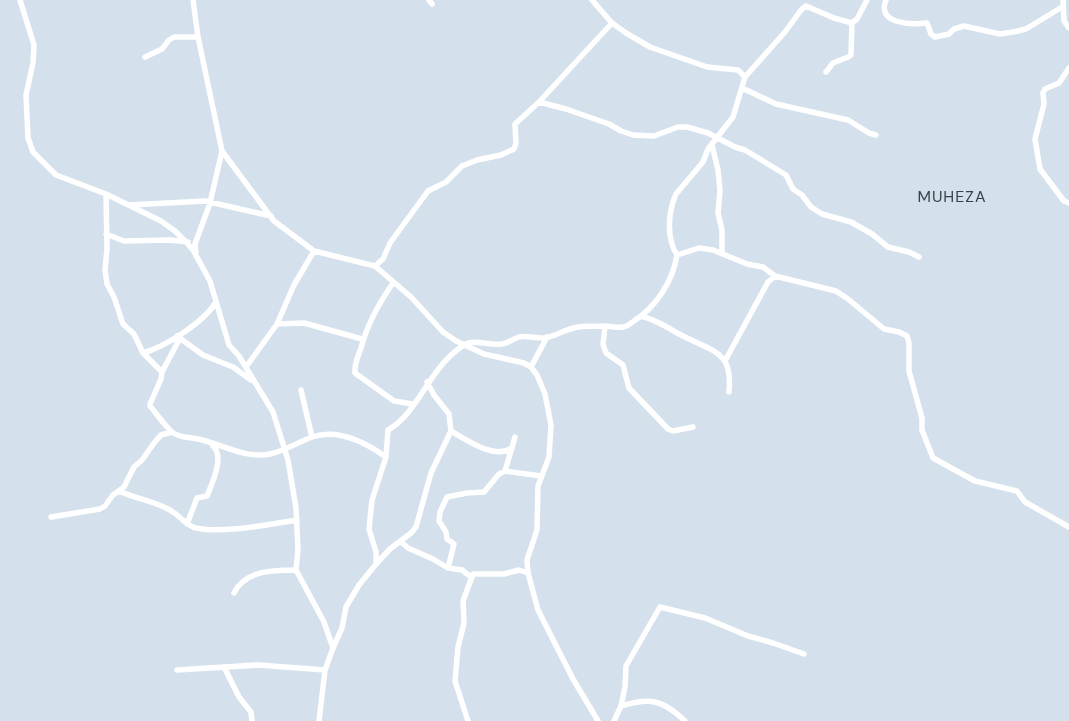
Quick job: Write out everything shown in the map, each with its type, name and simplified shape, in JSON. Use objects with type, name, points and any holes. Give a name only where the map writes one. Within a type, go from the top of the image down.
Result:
[{"type":"street","points":[[20,0],[34,45],[33,64],[26,95],[29,145],[33,152],[56,175],[106,194],[161,221],[175,231],[197,256],[210,282],[229,345],[246,367],[253,382],[273,412],[285,449],[297,520],[296,570],[324,622],[333,648]]},
{"type":"street","points":[[193,0],[198,37],[222,151],[210,203],[195,244],[197,256]]},
{"type":"street","points":[[592,0],[612,23],[650,47],[706,67],[738,70],[745,77]]},
{"type":"street","points":[[376,564],[376,552],[369,529],[372,500],[386,457],[386,433],[402,420],[427,382],[454,352],[473,341],[489,345],[504,344],[519,337],[547,337],[563,330],[578,327],[624,327],[641,316],[655,302],[673,272],[677,254],[671,245],[669,235],[673,200],[676,194],[703,162],[712,145],[734,117],[745,77],[806,6],[834,18],[852,22],[857,19],[867,0]]},
{"type":"street","points":[[886,0],[885,13],[890,19],[914,25],[927,23],[931,34],[935,37],[949,34],[954,29],[964,26],[1000,34],[1026,29],[1062,6]]},
{"type":"street","points":[[1062,0],[1064,21],[1069,28]]},
{"type":"street","points":[[826,72],[833,63],[851,55],[852,22]]},
{"type":"street","points":[[375,266],[383,259],[390,243],[428,192],[446,182],[462,166],[477,160],[501,155],[514,149],[516,143],[515,124],[539,102],[612,23]]},
{"type":"street","points":[[145,58],[162,50],[169,40],[174,37],[198,37]]},
{"type":"street","points":[[1069,68],[1059,83],[1045,89],[1043,93],[1044,104],[1035,140],[1040,169],[1064,201],[1069,203]]},
{"type":"street","points":[[742,88],[776,104],[848,120],[869,133],[876,135]]},
{"type":"street","points":[[539,102],[566,109],[609,124],[621,131],[633,135],[654,136],[678,127],[687,127],[699,130],[744,150],[786,175],[794,189],[806,199],[811,207],[816,211],[851,222],[872,234],[888,247],[909,252],[919,257]]},
{"type":"street","points":[[712,145],[718,170],[720,190],[718,213],[722,230],[722,252]]},
{"type":"street","points":[[222,151],[271,216],[284,229],[314,251],[375,266],[411,297],[443,332],[484,354],[517,360],[531,367],[537,375],[545,394],[552,425],[549,457],[538,486],[537,530],[526,560],[528,572],[538,610],[573,679],[598,721]]},
{"type":"street","points":[[106,194],[107,249],[105,270],[107,284],[114,297],[123,324],[134,334],[143,353],[162,372]]},
{"type":"street","points":[[127,205],[210,203],[271,216]]},
{"type":"street","points":[[106,234],[124,241],[170,240],[187,243],[192,242],[197,237]]},
{"type":"street","points":[[677,254],[699,248],[722,252],[747,264],[763,267],[775,276],[836,291],[884,329],[899,332],[907,336],[909,343],[909,371],[922,418],[922,430],[933,458],[975,481],[1017,491],[1025,502],[1069,527]]},
{"type":"street","points":[[246,367],[277,324],[294,285],[314,251]]},
{"type":"street","points":[[725,361],[768,282],[775,276]]},
{"type":"street","points":[[393,283],[383,298],[362,339],[355,370],[357,375],[366,379],[394,401],[413,404]]},
{"type":"street","points":[[143,353],[151,351],[178,337],[207,314],[216,302]]},
{"type":"street","points":[[641,316],[658,320],[684,337],[714,349],[725,361],[730,377],[729,392]]},
{"type":"street","points":[[277,324],[304,324],[362,339]]},
{"type":"street","points":[[605,326],[603,344],[606,353],[623,365],[629,388],[668,430],[672,431],[693,426]]},
{"type":"street","points":[[172,432],[150,406],[162,372],[178,337]]},
{"type":"street","points":[[178,337],[203,355],[233,367],[253,382]]},
{"type":"street","points":[[531,367],[547,337]]},
{"type":"street","points":[[320,721],[325,670],[342,628],[346,607],[359,585],[376,564],[390,549],[416,527],[431,473],[451,431],[449,414],[434,395],[427,382]]},
{"type":"street","points":[[301,390],[312,437]]},
{"type":"street","points":[[451,431],[480,448],[504,452],[512,448]]},
{"type":"street","points":[[51,517],[100,509],[105,506],[113,495],[128,483],[134,467],[142,460],[161,435],[172,432],[256,455],[269,454],[285,449],[312,437],[328,434],[358,440],[386,457]]},
{"type":"street","points":[[505,471],[515,437]]},
{"type":"street","points":[[187,524],[197,498],[207,496],[216,472],[218,453],[217,449],[212,444]]},
{"type":"street","points":[[448,568],[454,544],[447,539],[446,532],[438,521],[445,502],[449,497],[467,493],[484,492],[499,474],[505,471],[541,476]]},
{"type":"street","points":[[119,491],[173,512],[187,524],[196,528],[209,530],[248,527],[297,520]]},
{"type":"street","points":[[400,541],[408,548],[433,559],[448,568],[462,570],[471,577]]},
{"type":"street","points":[[376,552],[382,558]]},
{"type":"street","points":[[234,593],[239,584],[253,576],[269,571],[296,570]]},
{"type":"street","points":[[468,721],[455,681],[458,647],[464,623],[462,609],[463,601],[471,577],[476,573],[504,574],[519,570],[528,572]]},
{"type":"street","points":[[614,721],[621,706],[625,688],[626,666],[660,607],[705,618],[748,636],[774,643],[804,654]]},
{"type":"street","points":[[177,670],[258,665],[325,670]]},
{"type":"street","points":[[224,667],[239,697],[251,712],[252,721]]},
{"type":"street","points":[[621,706],[637,701],[664,703],[685,721]]},
{"type":"district","name":"MUHEZA","points":[[952,196]]}]
